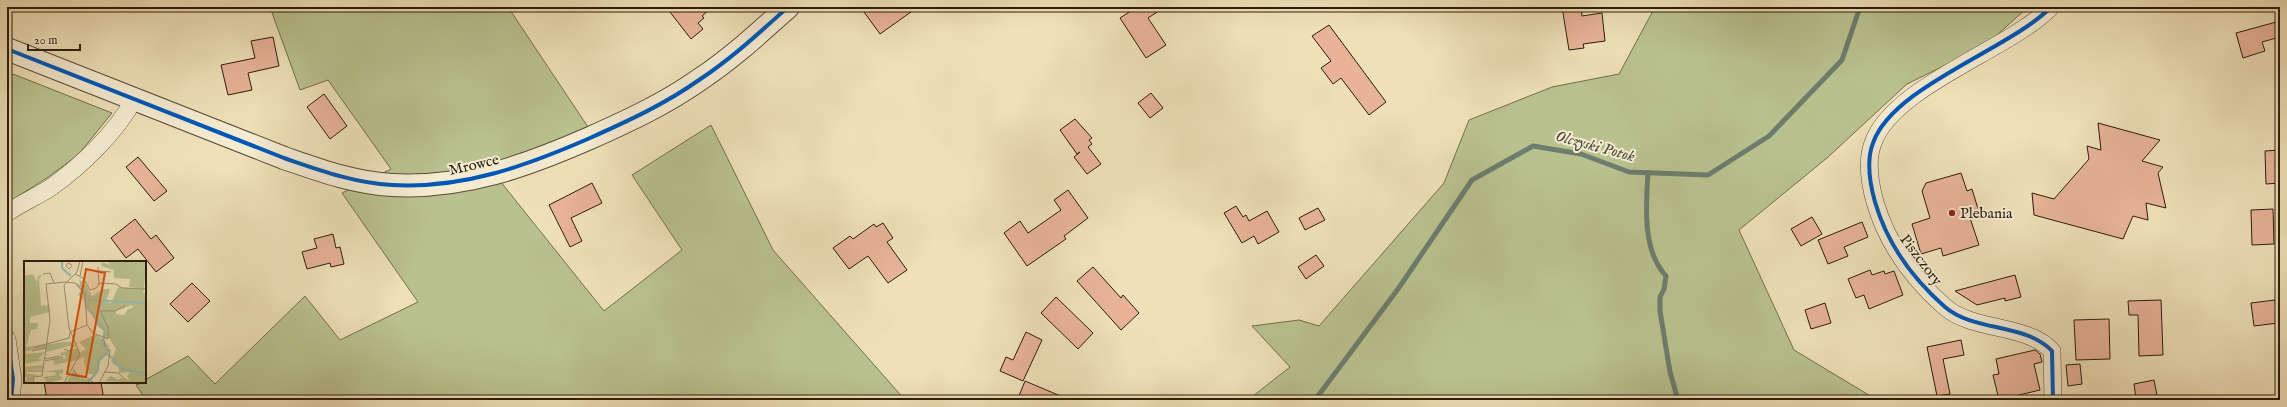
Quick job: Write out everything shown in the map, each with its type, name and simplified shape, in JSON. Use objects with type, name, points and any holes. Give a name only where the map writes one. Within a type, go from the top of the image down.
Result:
[{"type":"street","name":"Mrowce","points":[[7,49],[284,158],[340,176],[391,185],[456,183],[494,174],[525,164],[611,129],[659,105],[717,68],[788,7]]},
{"type":"street","name":"Piszczory","points":[[2051,7],[2032,23],[1930,85],[1905,103],[1881,126],[1873,142],[1870,168],[1873,196],[1879,215],[1892,244],[1918,280],[1946,308],[1964,319],[2042,341],[2052,351],[2053,400]]},
{"type":"street","points":[[7,213],[49,189],[70,172],[120,121],[134,99]]},
{"type":"street","points":[[7,339],[13,378],[11,400]]},
{"type":"green space","points":[[270,7],[508,7],[588,127],[492,171],[604,311],[682,250],[632,175],[711,125],[773,250],[905,400],[146,400],[136,385],[146,383],[146,379],[188,356],[215,384],[305,296],[340,340],[418,302],[342,193],[391,169],[328,80],[300,90]]},
{"type":"green space","points":[[1655,7],[2028,7],[1986,45],[1907,84],[1827,158],[1739,230],[1794,350],[1877,400],[1248,400],[1290,367],[1252,326],[1299,320],[1319,326],[1444,183],[1469,120],[1552,87],[1619,74]]},
{"type":"green space","points":[[13,74],[112,113],[78,155],[47,178],[7,203],[7,78]]},
{"type":"building","points":[[666,7],[712,7],[702,16],[704,18],[698,23],[703,29],[691,39]]},
{"type":"building","points":[[872,7],[918,7],[880,34],[864,12]]},
{"type":"building","points":[[1137,7],[1165,7],[1148,18],[1166,45],[1146,58],[1120,18]]},
{"type":"building","points":[[1562,7],[1581,7],[1582,16],[1602,13],[1605,41],[1583,44],[1584,48],[1569,50]]},
{"type":"building","points":[[2280,21],[2280,37],[2262,42],[2265,51],[2243,58],[2236,33]]},
{"type":"building","points":[[1329,25],[1386,102],[1369,115],[1341,78],[1333,84],[1321,68],[1331,61],[1312,36]]},
{"type":"building","points":[[273,37],[279,66],[248,73],[252,90],[228,95],[221,65],[255,58],[251,41]]},
{"type":"building","points":[[1151,93],[1163,108],[1150,118],[1138,103]]},
{"type":"building","points":[[324,94],[347,126],[330,139],[307,107]]},
{"type":"building","points":[[1075,119],[1092,138],[1089,140],[1092,144],[1088,147],[1101,164],[1087,174],[1074,157],[1080,152],[1077,154],[1060,130]]},
{"type":"building","points":[[2098,123],[2160,140],[2142,161],[2163,167],[2158,173],[2166,208],[2146,203],[2148,220],[2133,216],[2123,239],[2034,215],[2032,193],[2054,199],[2089,159],[2087,146],[2101,150]]},
{"type":"building","points":[[2280,150],[2280,183],[2266,184],[2265,151]]},
{"type":"building","points":[[138,157],[167,191],[154,201],[126,167]]},
{"type":"building","name":"Plebania","points":[[1961,173],[1967,191],[1972,189],[1979,212],[1969,215],[1979,245],[1943,256],[1941,248],[1921,254],[1912,224],[1930,218],[1922,191],[1926,183]]},
{"type":"building","points":[[592,183],[602,203],[571,218],[582,241],[570,247],[549,205]]},
{"type":"building","points":[[1068,190],[1088,218],[1064,236],[1066,239],[1027,266],[1004,233],[1020,221],[1028,233],[1061,210],[1054,200]]},
{"type":"building","points":[[1236,206],[1243,217],[1246,215],[1249,221],[1267,211],[1279,232],[1258,244],[1254,236],[1242,243],[1224,213]]},
{"type":"building","points":[[1318,208],[1325,220],[1305,230],[1299,218]]},
{"type":"building","points":[[2273,209],[2274,244],[2252,245],[2251,210]]},
{"type":"building","points":[[1812,217],[1822,234],[1801,246],[1791,229]]},
{"type":"building","points":[[135,219],[151,239],[156,235],[174,258],[156,272],[138,249],[126,258],[111,238]]},
{"type":"building","points":[[1862,222],[1868,237],[1844,247],[1848,256],[1828,264],[1818,240]]},
{"type":"building","points":[[883,223],[893,238],[887,242],[907,270],[888,283],[868,256],[849,269],[833,248],[850,236],[853,239],[874,224],[876,227]]},
{"type":"building","points":[[333,234],[336,248],[340,247],[344,264],[331,267],[330,263],[307,269],[302,252],[317,248],[314,239]]},
{"type":"building","points":[[1316,255],[1324,266],[1306,279],[1298,267]]},
{"type":"building","points":[[1093,267],[1121,298],[1123,295],[1139,313],[1121,330],[1077,281]]},
{"type":"building","points":[[1870,270],[1872,275],[1884,271],[1885,274],[1894,271],[1903,295],[1869,309],[1864,295],[1856,298],[1848,279]]},
{"type":"building","points":[[2015,275],[2021,297],[2005,301],[2005,298],[1977,305],[1955,291]]},
{"type":"building","points":[[192,283],[210,301],[188,322],[170,304]]},
{"type":"building","points":[[1056,297],[1093,333],[1078,349],[1041,313]]},
{"type":"building","points":[[2161,300],[2163,355],[2139,356],[2138,315],[2129,315],[2128,301]]},
{"type":"building","points":[[2275,300],[2278,323],[2254,326],[2251,303]]},
{"type":"building","points":[[1825,303],[1831,323],[1811,329],[1805,310]]},
{"type":"building","points":[[2109,319],[2110,359],[2076,360],[2074,320]]},
{"type":"building","points":[[1026,332],[1042,340],[1023,381],[1000,371],[1006,357],[1013,360]]},
{"type":"building","points":[[1961,340],[1964,355],[1943,359],[1950,394],[1937,396],[1927,347]]},
{"type":"building","points":[[2035,350],[2040,354],[2042,362],[2034,364],[2040,390],[2015,396],[2016,400],[1999,400],[1993,375],[1999,374],[1996,359]]},
{"type":"building","points":[[2080,364],[2082,384],[2068,386],[2066,365]]},
{"type":"building","points":[[2154,380],[2157,395],[2136,399],[2134,384]]},
{"type":"building","points":[[1025,381],[1070,400],[1027,400],[1019,396]]},
{"type":"building","points":[[44,383],[101,383],[104,400],[47,400]]},
{"type":"waterway","name":"Olczyski Potok","points":[[1315,400],[1398,289],[1472,180],[1533,146],[1581,154],[1629,172],[1708,175],[1769,136],[1842,60],[1860,7]]},
{"type":"waterway","points":[[1648,173],[1646,213],[1647,227],[1653,254],[1658,265],[1666,276],[1664,289],[1660,297],[1660,311],[1670,372],[1678,400]]},
{"type":"cycle path","points":[[7,49],[310,167],[364,182],[392,185],[418,185],[444,183],[494,174],[542,158],[632,119],[673,97],[711,72],[745,45],[788,7]]},
{"type":"cycle path","points":[[2051,7],[2032,23],[1927,86],[1903,104],[1885,123],[1873,143],[1869,165],[1875,202],[1886,232],[1902,259],[1922,285],[1945,307],[1957,315],[1985,325],[2014,331],[2028,336],[2041,342],[2052,351],[2053,400]]},
{"type":"cycle path","points":[[7,339],[13,379],[11,400]]},
{"type":"place","name":"Plebania","points":[[1952,213]]}]
